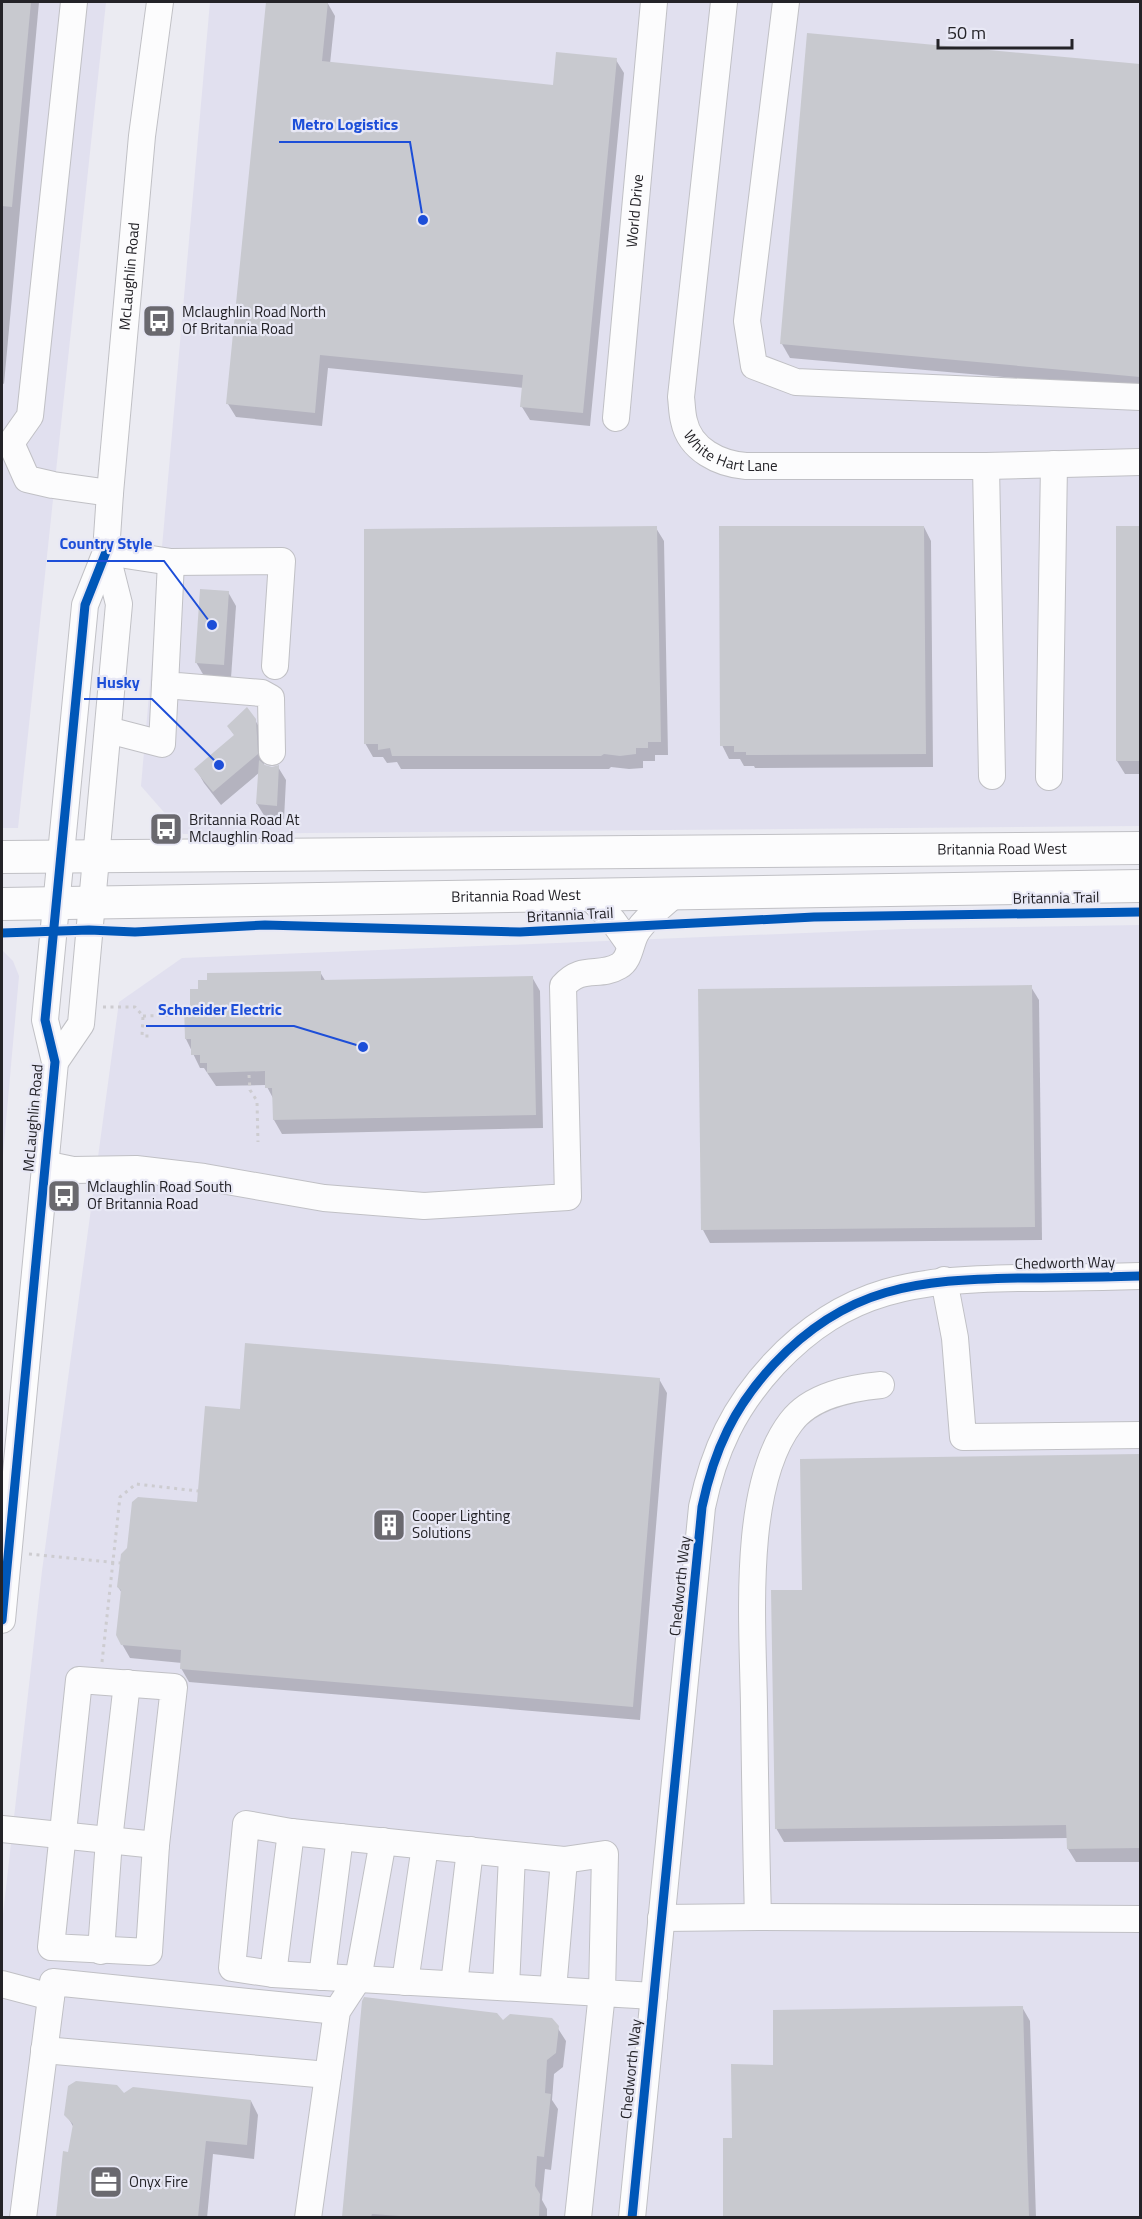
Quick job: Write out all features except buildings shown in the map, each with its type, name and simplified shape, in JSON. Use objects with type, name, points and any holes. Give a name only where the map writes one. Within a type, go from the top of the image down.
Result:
[{"type":"main road","name":"Britannia Road West","points":[[2,857],[1140,848]]},
{"type":"main road","name":"Britannia Road West","points":[[2,904],[1140,886]]},
{"type":"street","points":[[74,2],[30,416],[11,443],[27,479],[110,493]]},
{"type":"street","name":"McLaughlin Road","points":[[2,1620],[8,1552],[13,1378],[44,1164],[55,1062],[45,1020],[85,605],[106,552],[142,136],[160,2]]},
{"type":"street","name":"World Drive","points":[[616,418],[654,2]]},
{"type":"street","name":"White Hart Lane","points":[[724,2],[681,397],[684,423],[696,443],[710,456],[734,465],[986,466],[1140,462]]},
{"type":"street","points":[[786,2],[747,321],[754,366],[796,381],[1140,397]]},
{"type":"street","points":[[1049,777],[1054,464]]},
{"type":"street","points":[[986,466],[992,776]]},
{"type":"street","points":[[106,552],[171,562],[282,561],[275,666]]},
{"type":"street","name":"McLaughlin Road","points":[[55,1062],[81,1024],[83,1007],[119,604],[106,552]]},
{"type":"street","points":[[108,730],[162,744],[171,562]]},
{"type":"street","points":[[165,685],[262,693],[272,698],[272,752]]},
{"type":"street","points":[[626,965],[647,920],[676,894]]},
{"type":"street","points":[[588,895],[613,921],[626,965]]},
{"type":"street","points":[[44,1164],[73,1170],[136,1169],[324,1198],[424,1206],[568,1197],[563,986],[571,977],[578,974],[626,965]]},
{"type":"street","name":"Chedworth Way","points":[[632,2217],[702,1507],[726,1431],[754,1385],[793,1344],[840,1312],[874,1296],[911,1285],[944,1280],[1140,1276]]},
{"type":"street","points":[[944,1280],[955,1338],[963,1437],[1140,1435]]},
{"type":"street","points":[[758,1917],[752,1581],[756,1521],[768,1467],[791,1421],[807,1408],[826,1397],[852,1388],[881,1384]]},
{"type":"street","points":[[79,1680],[127,1683],[174,1687],[156,1845],[148,1952],[51,1947],[79,1680]]},
{"type":"street","points":[[101,1951],[109,1840],[127,1683]]},
{"type":"street","points":[[578,2217],[602,1993],[605,1854],[564,1860],[291,1832],[246,1824],[232,1968],[273,1974],[506,1988],[553,1990],[602,1993],[654,1996]]},
{"type":"street","points":[[2,1829],[156,1845]]},
{"type":"street","points":[[273,1974],[291,1832]]},
{"type":"street","points":[[322,1977],[340,1837]]},
{"type":"street","points":[[308,2217],[336,2011],[358,1979],[383,1841]]},
{"type":"street","points":[[405,1982],[425,1846]]},
{"type":"street","points":[[454,1984],[470,1850]]},
{"type":"street","points":[[506,1988],[512,1855]]},
{"type":"street","points":[[553,1990],[564,1860]]},
{"type":"street","points":[[661,1918],[1140,1919]]},
{"type":"street","points":[[23,2217],[53,1982],[336,2011]]},
{"type":"street","points":[[2,1984],[51,1997]]},
{"type":"street","points":[[44,2050],[328,2075]]},
{"type":"path","points":[[83,1007],[135,1007],[143,1016],[142,1036],[150,1036]]},
{"type":"path","points":[[143,1016],[178,1015]]},
{"type":"path","points":[[249,1075],[250,1090],[257,1101],[258,1142]]},
{"type":"path","points":[[100,1682],[120,1497],[136,1484],[198,1491]]},
{"type":"path","points":[[8,1552],[120,1563]]},
{"type":"shaded area","points":[[2,2],[106,2],[18,828],[2,828]]},
{"type":"shaded area","points":[[210,2],[1140,2],[1140,826],[183,834],[141,786]]},
{"type":"shaded area","points":[[1140,925],[1140,2217],[2,2218],[2,1923],[42,1571],[119,1002],[182,958],[904,929]]},
{"type":"shaded area","points":[[2,950],[13,961],[19,976],[2,1166]]},
{"type":"cycle path","points":[[2,1620],[55,1062],[45,1020],[85,605],[106,552]]},
{"type":"cycle path","name":"Britannia Trail","points":[[2,933],[89,930],[135,932],[265,925],[520,932],[814,917],[1140,912]]},
{"type":"cycle path","points":[[632,2218],[702,1507],[720,1448],[737,1413],[760,1380],[801,1338],[829,1318],[857,1303],[886,1292],[948,1281],[1140,1276]]},
{"type":"place","name":"Metro Logistics","points":[[423,220]]},
{"type":"place","name":"Mclaughlin Road North Of Britannia Road","points":[[159,321]]},
{"type":"place","name":"Country Style","points":[[212,625]]},
{"type":"place","name":"Husky","points":[[219,765]]},
{"type":"place","name":"Britannia Road At Mclaughlin Road","points":[[166,829]]},
{"type":"place","name":"Schneider Electric","points":[[363,1047]]},
{"type":"place","name":"Mclaughlin Road South Of Britannia Road","points":[[64,1196]]},
{"type":"place","name":"Cooper Lighting Solutions","points":[[389,1525]]},
{"type":"place","name":"Onyx Fire","points":[[106,2182]]}]
